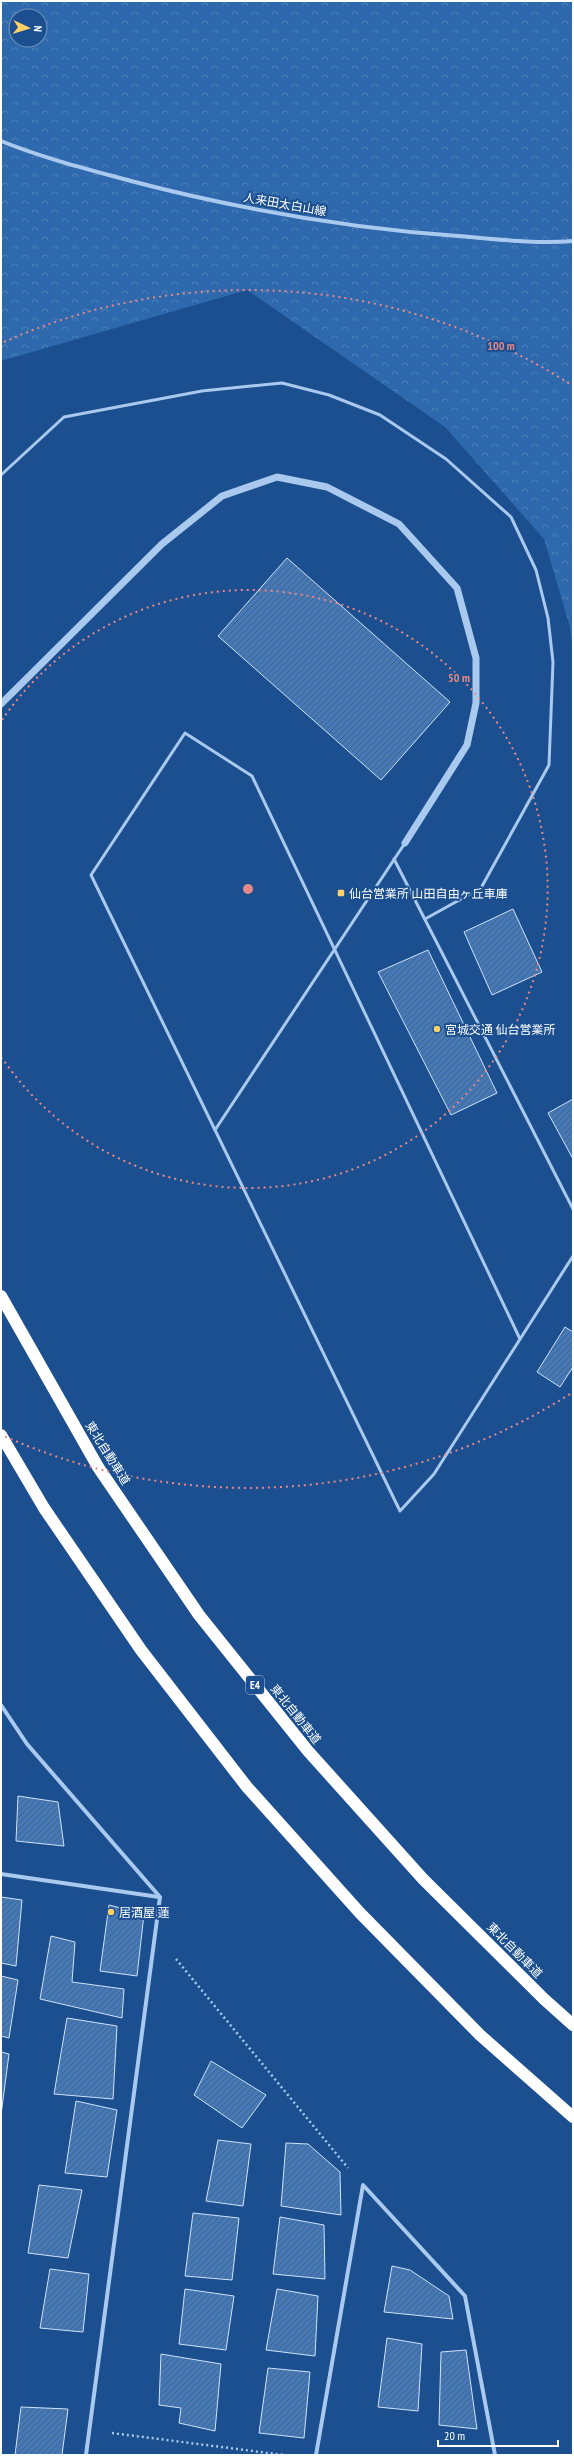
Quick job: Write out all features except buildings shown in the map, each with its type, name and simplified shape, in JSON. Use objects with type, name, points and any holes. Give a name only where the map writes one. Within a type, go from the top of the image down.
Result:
[{"type":"highway","name":"東北自動車道","points":[[1,1296],[98,1467],[199,1614],[308,1751],[418,1873],[544,1999],[573,2025]]},
{"type":"highway","points":[[1,1435],[44,1508],[142,1650],[247,1787],[371,1924],[480,2035],[573,2117]]},
{"type":"street","name":"人来田太白山線","points":[[1,141],[28,152],[68,164],[172,191],[249,208],[401,232],[517,240],[573,241]]},
{"type":"street","points":[[1,704],[162,544],[222,496],[277,477],[327,487],[400,524],[457,588],[476,658],[476,702],[467,744],[404,843]]},
{"type":"street","points":[[1,1705],[27,1744],[160,1897],[86,2455]]},
{"type":"street","points":[[1,1874],[160,1897]]},
{"type":"street","points":[[316,2455],[363,2185]]},
{"type":"street","points":[[363,2185],[466,2296],[495,2455]]},
{"type":"lane","points":[[1,474],[64,417],[202,391],[282,383],[328,395],[380,415],[446,459],[511,517],[536,570],[548,618],[553,662],[548,765],[481,888],[425,919]]},
{"type":"lane","points":[[520,1338],[334,951],[252,776],[185,733],[91,875],[400,1511],[434,1474],[573,1256]]},
{"type":"lane","points":[[215,1130],[404,843]]},
{"type":"lane","points":[[394,859],[573,1209]]},
{"type":"path","points":[[155,1934],[363,2185]]},
{"type":"path","points":[[89,2430],[284,2455]]},
{"type":"green space","points":[[1,1],[573,1],[573,653],[570,627],[544,539],[445,427],[247,290],[1,361]]},
{"type":"place","name":"仙台営業所 山田自由ヶ丘車庫","points":[[341,893]]},
{"type":"place","name":"宮城交通 仙台営業所","points":[[437,1029]]},
{"type":"place","name":"居酒屋 蓮","points":[[111,1912]]}]
